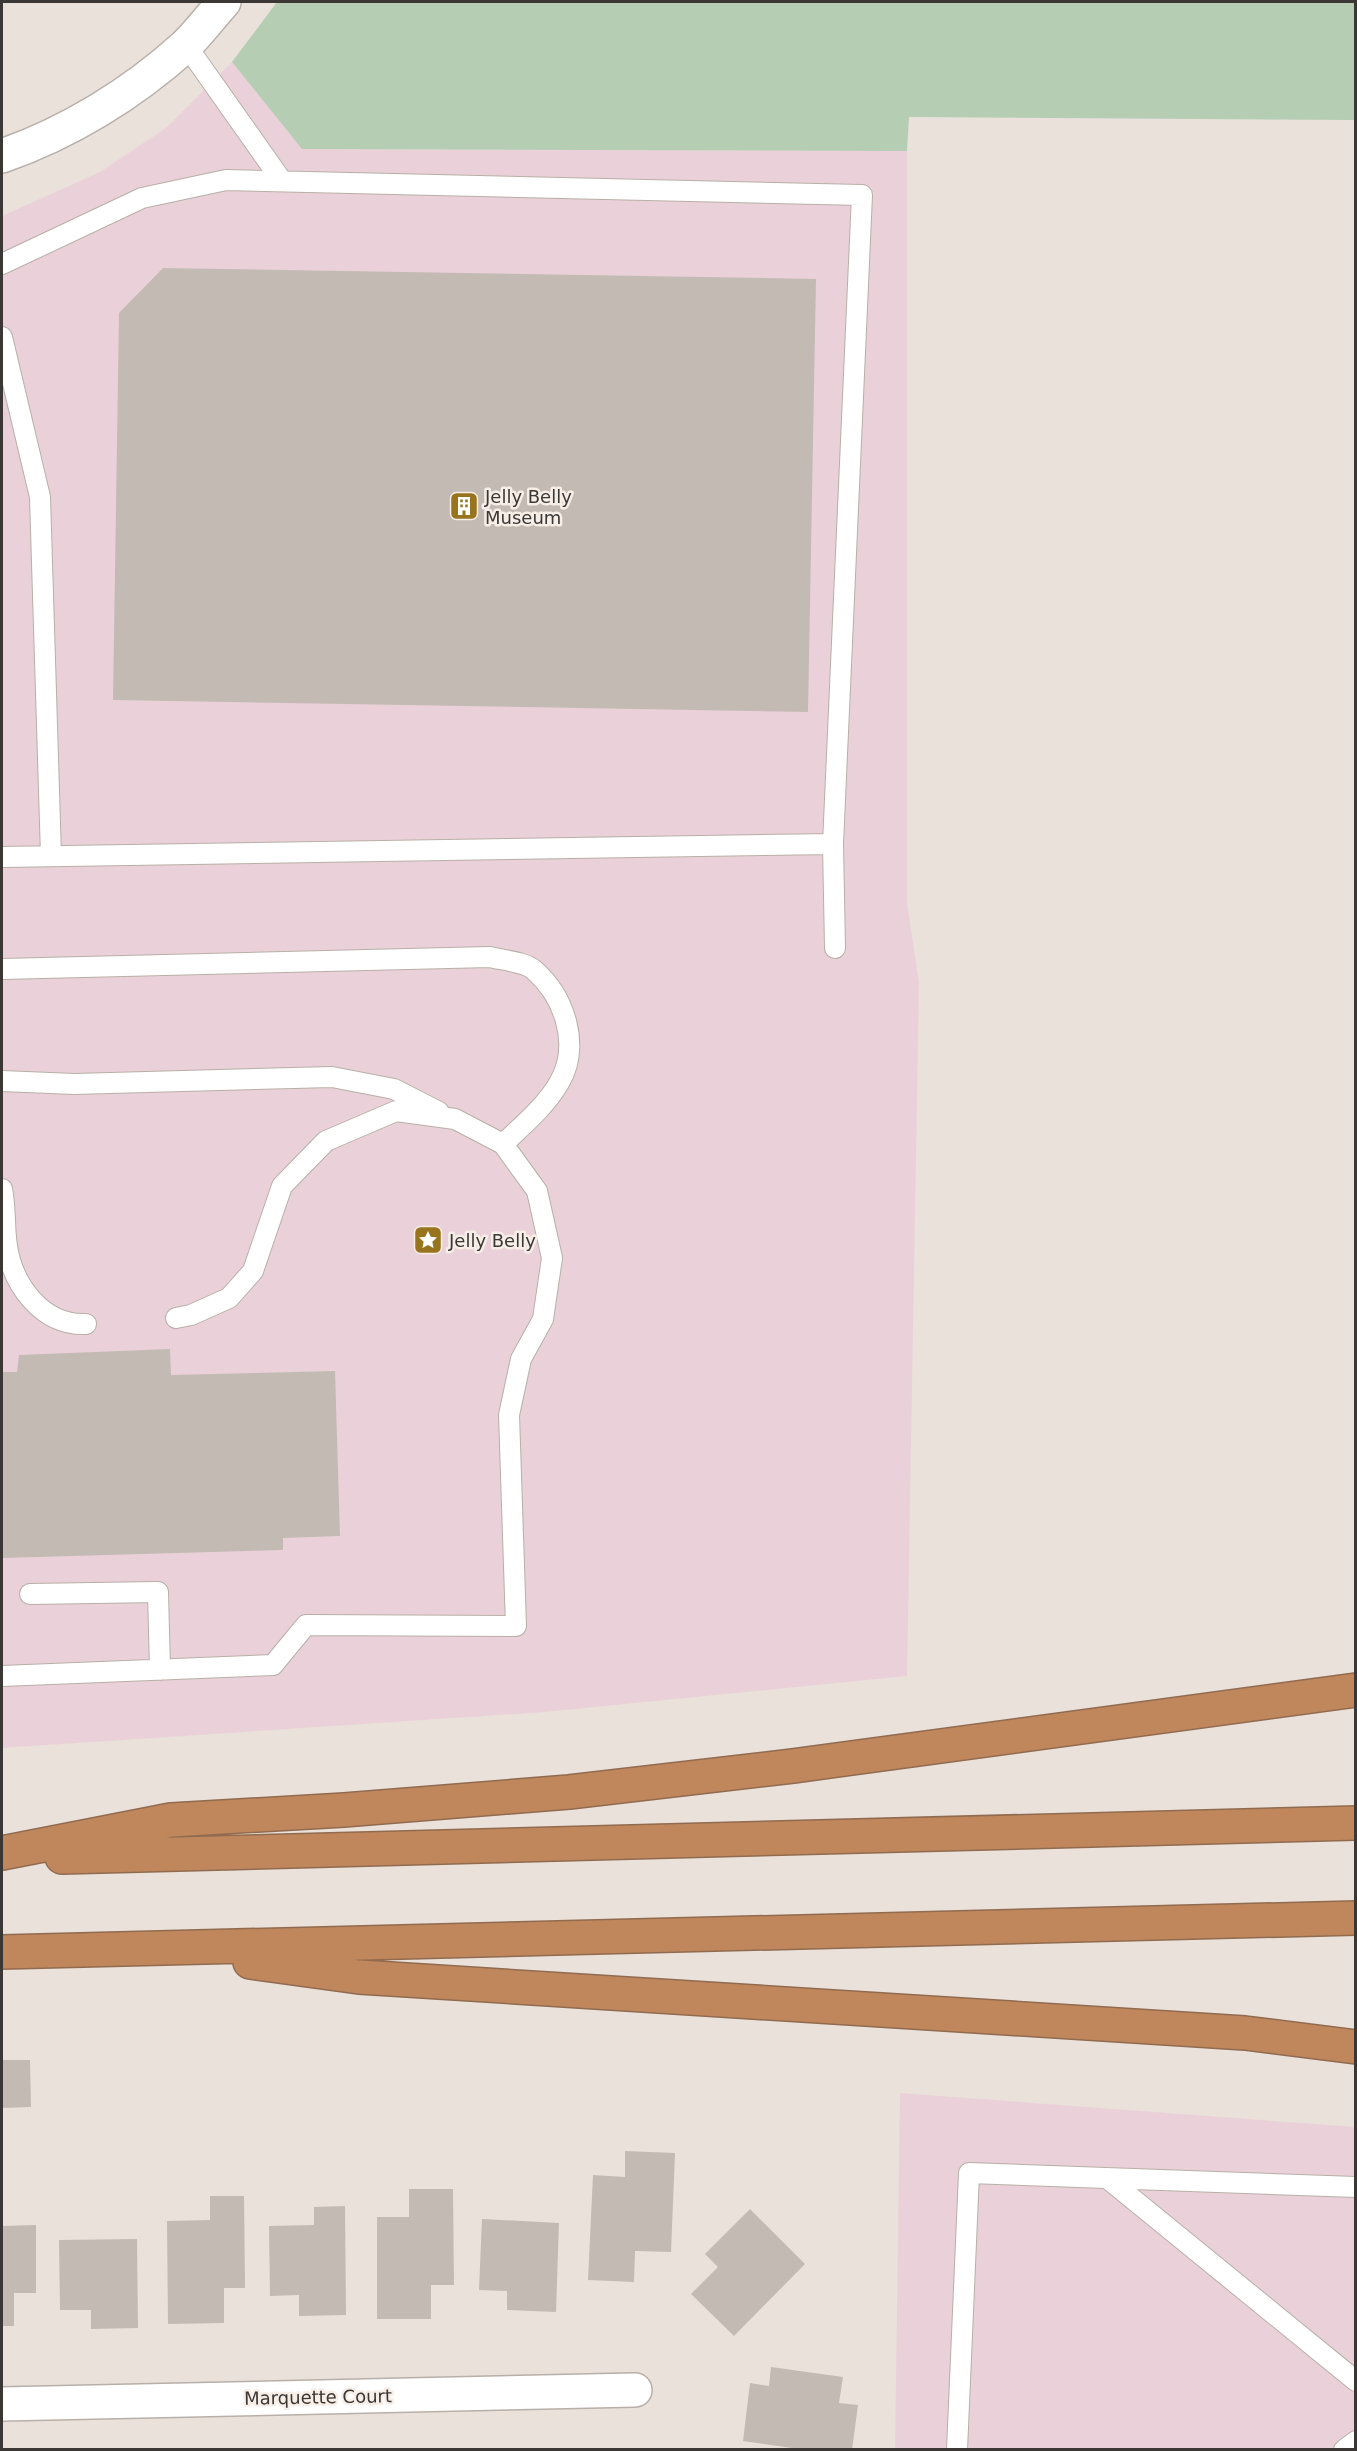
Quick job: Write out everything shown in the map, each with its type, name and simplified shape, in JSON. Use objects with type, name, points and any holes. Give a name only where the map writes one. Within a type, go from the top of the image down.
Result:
[{"type":"highway","points":[[2,1853],[171,1820],[344,1810],[569,1792],[805,1764],[1356,1690]]},
{"type":"highway","points":[[2,1859],[1356,1823]]},
{"type":"highway","points":[[2,1952],[1356,1918]]},
{"type":"highway","points":[[156,1948],[359,1977],[1245,2033],[1356,2047]]},
{"type":"street","points":[[2,156],[25,148],[121,97],[186,45],[224,2]]},
{"type":"street","name":"Marquette Court","points":[[2,2404],[635,2390]]},
{"type":"lane","points":[[186,45],[282,181]]},
{"type":"lane","points":[[2,264],[142,198],[226,180],[862,195],[833,844],[835,948]]},
{"type":"lane","points":[[2,337],[40,497],[51,856]]},
{"type":"lane","points":[[2,857],[833,844]]},
{"type":"lane","points":[[2,969],[490,957],[533,968],[559,1001],[572,1041],[561,1081],[541,1108],[503,1144]]},
{"type":"lane","points":[[2,1081],[74,1084],[332,1077],[394,1089],[503,1144],[537,1191],[552,1258],[543,1319],[521,1359],[509,1415],[516,1626],[306,1625],[273,1665],[2,1676]]},
{"type":"lane","points":[[176,1318],[191,1315],[229,1298],[253,1271],[282,1186],[326,1141],[396,1111],[455,1119]]},
{"type":"lane","points":[[2,1190],[7,1248],[22,1288],[47,1315],[60,1322],[86,1324]]},
{"type":"lane","points":[[30,1594],[158,1592],[160,1670]]},
{"type":"lane","points":[[957,2450],[969,2173],[1356,2187]]},
{"type":"lane","points":[[1107,2178],[1356,2381]]},
{"type":"lane","points":[[1344,2450],[1356,2441]]},
{"type":"shaded area","points":[[232,62],[303,149],[907,151],[907,903],[919,983],[907,1676],[544,1712],[2,1748],[2,216],[100,172],[166,128]]},
{"type":"shaded area","points":[[900,2093],[1355,2127],[1355,2449],[895,2450]]},
{"type":"green space","points":[[277,2],[1355,2],[1355,120],[909,117],[907,151],[302,149],[232,62]]},
{"type":"building","name":"Jelly Belly Museum","points":[[163,268],[816,279],[808,712],[113,700],[119,313]]},
{"type":"building","points":[[170,1349],[171,1375],[335,1371],[340,1536],[283,1538],[283,1550],[2,1558],[2,1372],[17,1372],[19,1355]]},
{"type":"building","points":[[2,2060],[30,2060],[31,2107],[2,2108]]},
{"type":"building","points":[[625,2151],[675,2153],[671,2252],[635,2251],[634,2282],[588,2280],[593,2175],[625,2177]]},
{"type":"building","points":[[409,2189],[453,2189],[454,2285],[431,2285],[431,2319],[377,2319],[377,2217],[409,2217]]},
{"type":"building","points":[[210,2196],[244,2196],[245,2288],[224,2288],[224,2323],[168,2324],[167,2221],[210,2220]]},
{"type":"building","points":[[345,2206],[346,2315],[299,2316],[299,2295],[270,2296],[269,2226],[314,2225],[314,2207]]},
{"type":"building","points":[[750,2209],[805,2264],[734,2336],[691,2294],[718,2267],[705,2254]]},
{"type":"building","points":[[482,2219],[559,2223],[556,2312],[507,2310],[507,2291],[479,2290]]},
{"type":"building","points":[[36,2225],[36,2293],[14,2293],[14,2326],[2,2326],[2,2226]]},
{"type":"building","points":[[137,2239],[138,2328],[91,2329],[91,2310],[60,2310],[59,2240]]},
{"type":"building","points":[[771,2367],[843,2377],[839,2403],[858,2405],[852,2450],[806,2450],[743,2441],[750,2383],[769,2386]]},
{"type":"place","name":"Jelly Belly Museum","points":[[464,506]]},
{"type":"place","name":"Jelly Belly","points":[[428,1240]]}]
